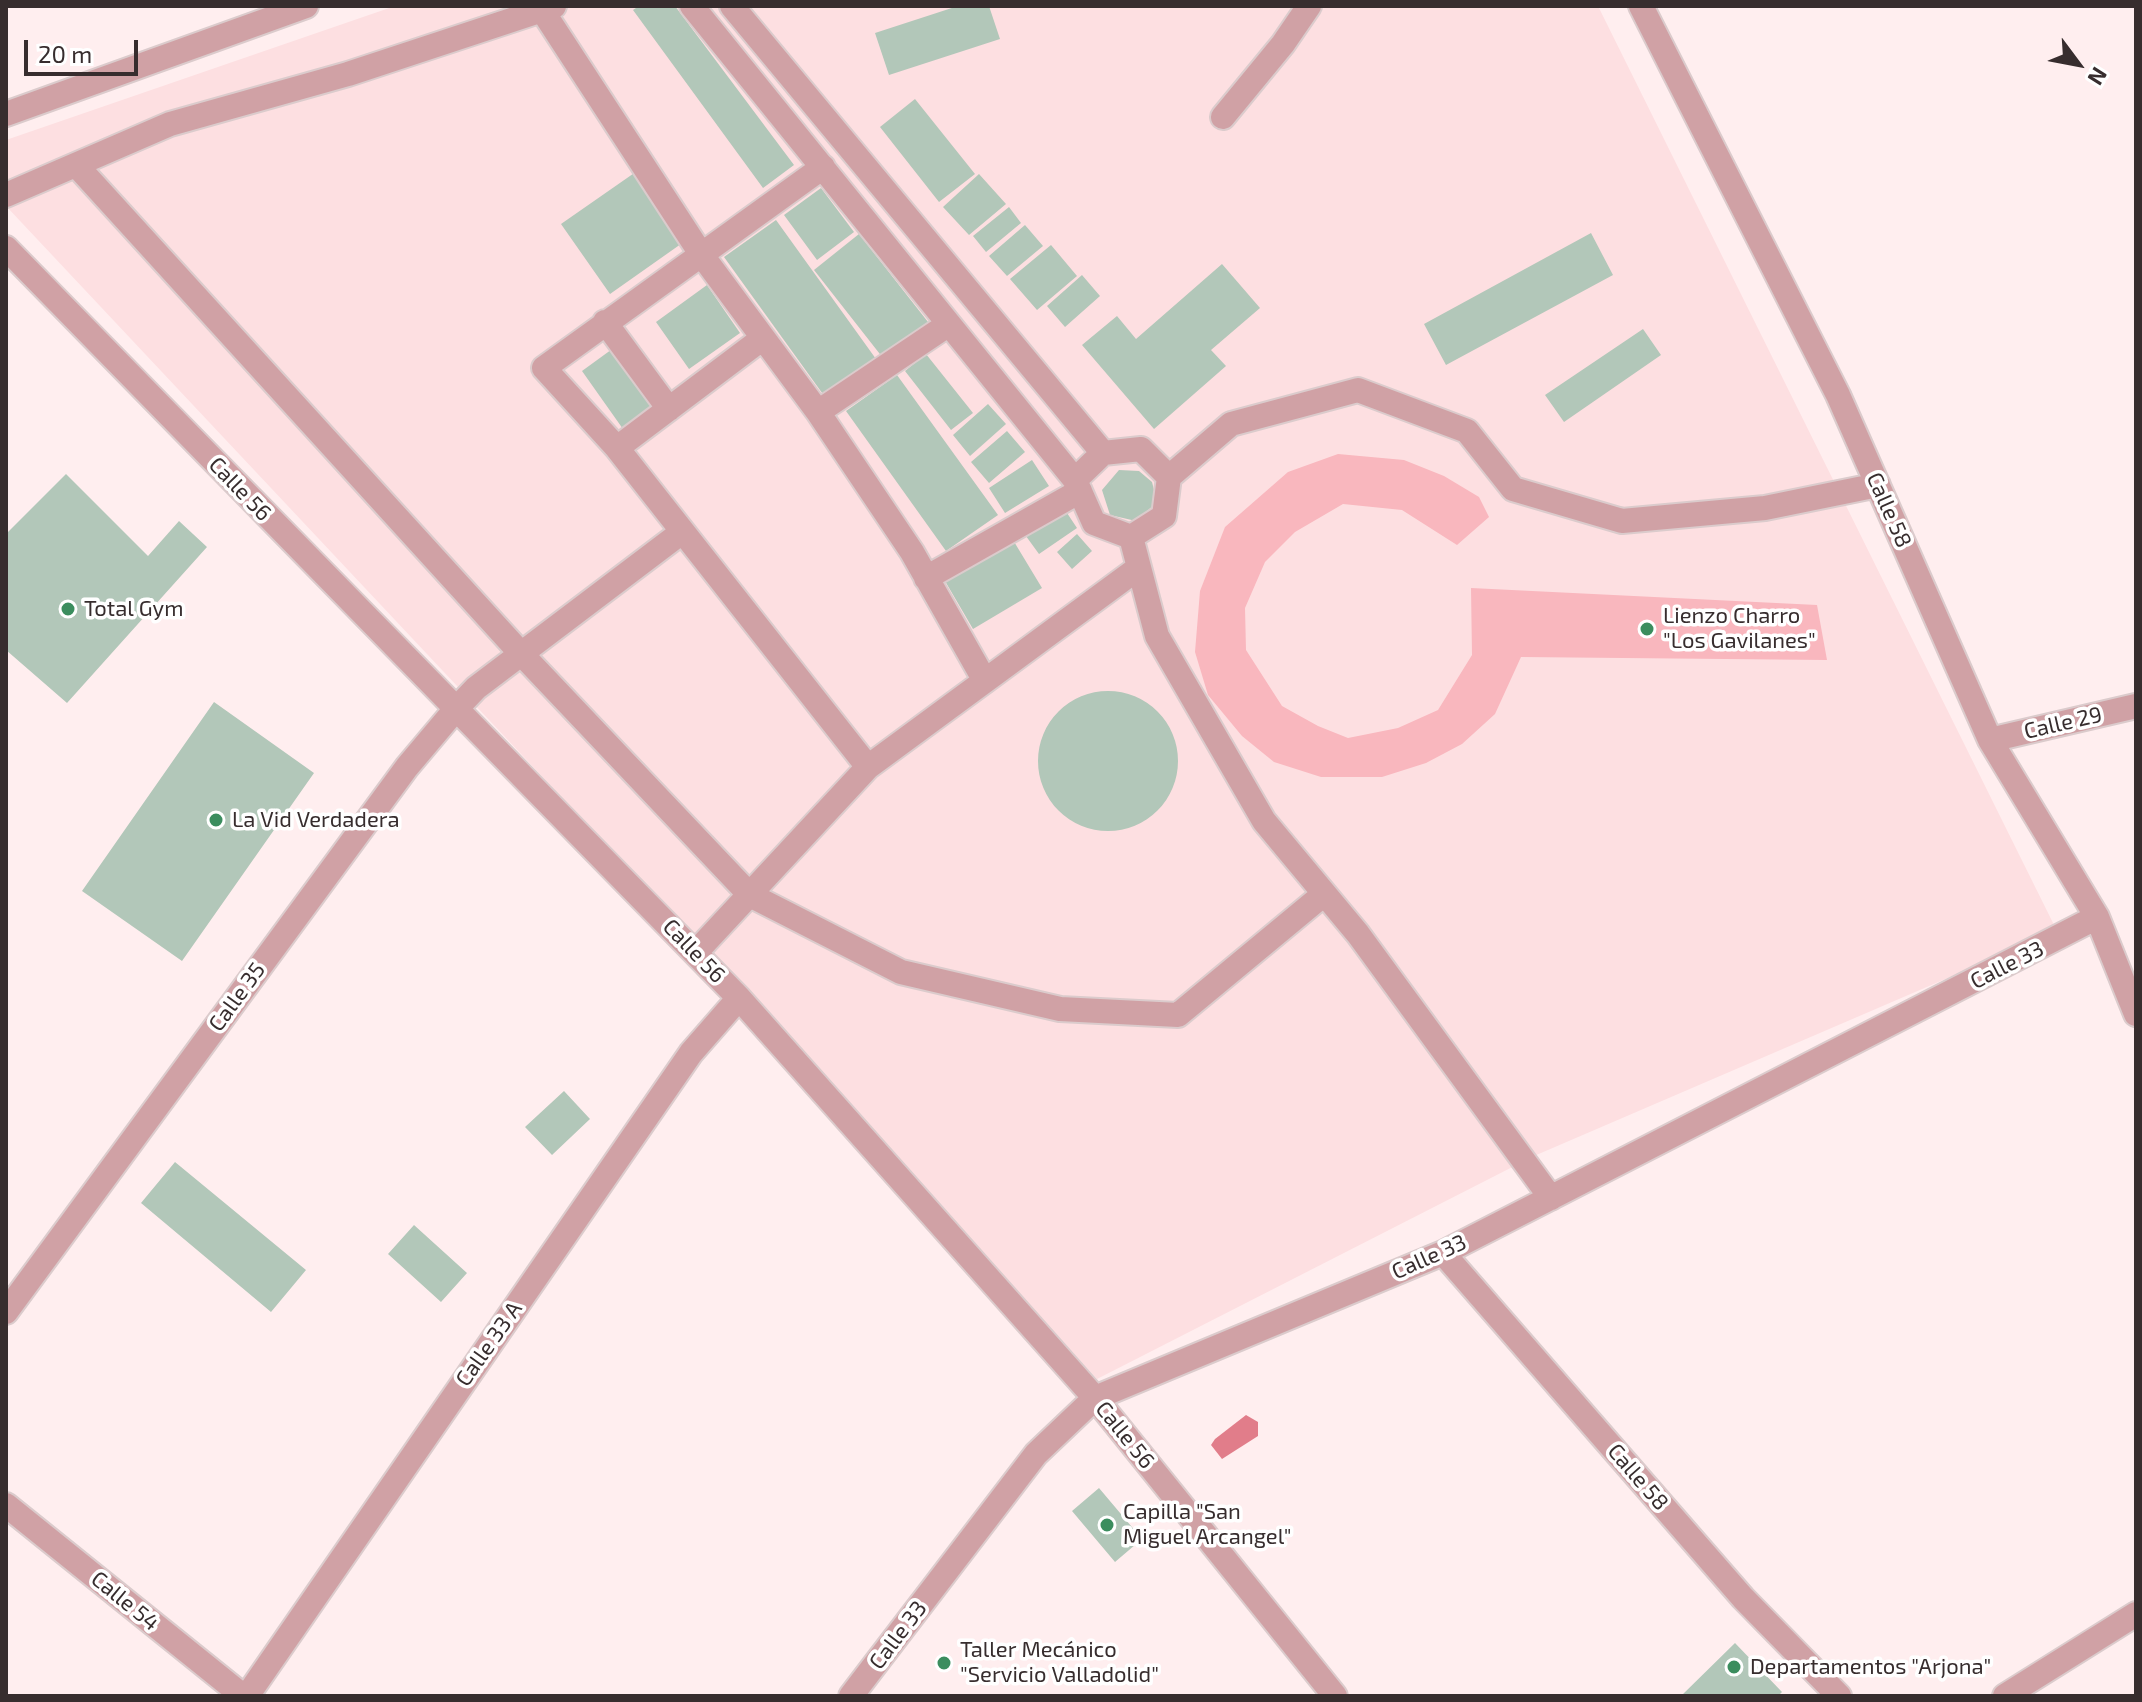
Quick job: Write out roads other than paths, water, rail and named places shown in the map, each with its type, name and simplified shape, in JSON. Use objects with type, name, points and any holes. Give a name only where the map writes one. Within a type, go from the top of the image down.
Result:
[{"type":"street","points":[[6,114],[306,6]]},
{"type":"street","points":[[692,6],[1078,485],[1094,523],[1131,537]]},
{"type":"street","points":[[732,6],[1103,453]]},
{"type":"street","points":[[1223,117],[1283,44],[1309,6]]},
{"type":"street","name":"Calle 58","points":[[1641,6],[1838,395],[1990,740],[2097,917],[2136,1014]]},
{"type":"street","points":[[6,195],[78,167],[170,124],[348,74],[548,8],[701,254],[818,412],[926,578],[985,681]]},
{"type":"street","points":[[78,167],[521,654],[750,895],[901,972],[1060,1009],[1178,1015],[1324,894]]},
{"type":"street","points":[[823,167],[544,368],[617,448],[868,767]]},
{"type":"street","name":"Calle 56","points":[[6,248],[739,998],[1095,1398],[1335,1696]]},
{"type":"street","points":[[605,322],[669,409]]},
{"type":"street","points":[[818,412],[949,324]]},
{"type":"street","points":[[617,448],[763,338]]},
{"type":"street","points":[[1131,537],[1164,516],[1169,477],[1231,424],[1358,390],[1467,431],[1513,489],[1622,521],[1765,508],[1878,485]]},
{"type":"street","points":[[926,578],[1078,485],[1103,453],[1141,449],[1169,477]]},
{"type":"street","name":"Calle 35","points":[[6,1312],[407,767],[455,710],[476,688],[682,532]]},
{"type":"street","points":[[1131,537],[1157,636],[1264,821],[1454,1063],[1551,1198]]},
{"type":"street","points":[[696,952],[868,767],[1137,569]]},
{"type":"street","name":"Calle 29","points":[[1990,740],[2136,706]]},
{"type":"street","name":"Calle 33","points":[[851,1696],[1036,1454],[1095,1398],[1443,1253],[2097,917]]},
{"type":"street","name":"Calle 33 A","points":[[245,1696],[691,1053],[739,998]]},
{"type":"street","name":"Calle 58","points":[[1443,1253],[1743,1598],[1839,1696]]},
{"type":"street","name":"Calle 54","points":[[6,1505],[245,1696]]},
{"type":"street","points":[[2005,1696],[2136,1614]]},
{"type":"place","name":"Total Gym","points":[[68,609]]},
{"type":"place","name":"Lienzo Charro \"Los Gavilanes\"","points":[[1647,629]]},
{"type":"place","name":"La Vid Verdadera","points":[[216,820]]},
{"type":"place","name":"Capilla \"San Miguel Arcangel\"","points":[[1107,1525]]},
{"type":"place","name":"Taller Mecánico \"Servicio Valladolid\"","points":[[944,1663]]},
{"type":"place","name":"Departamentos \"Arjona\"","points":[[1734,1667]]}]
